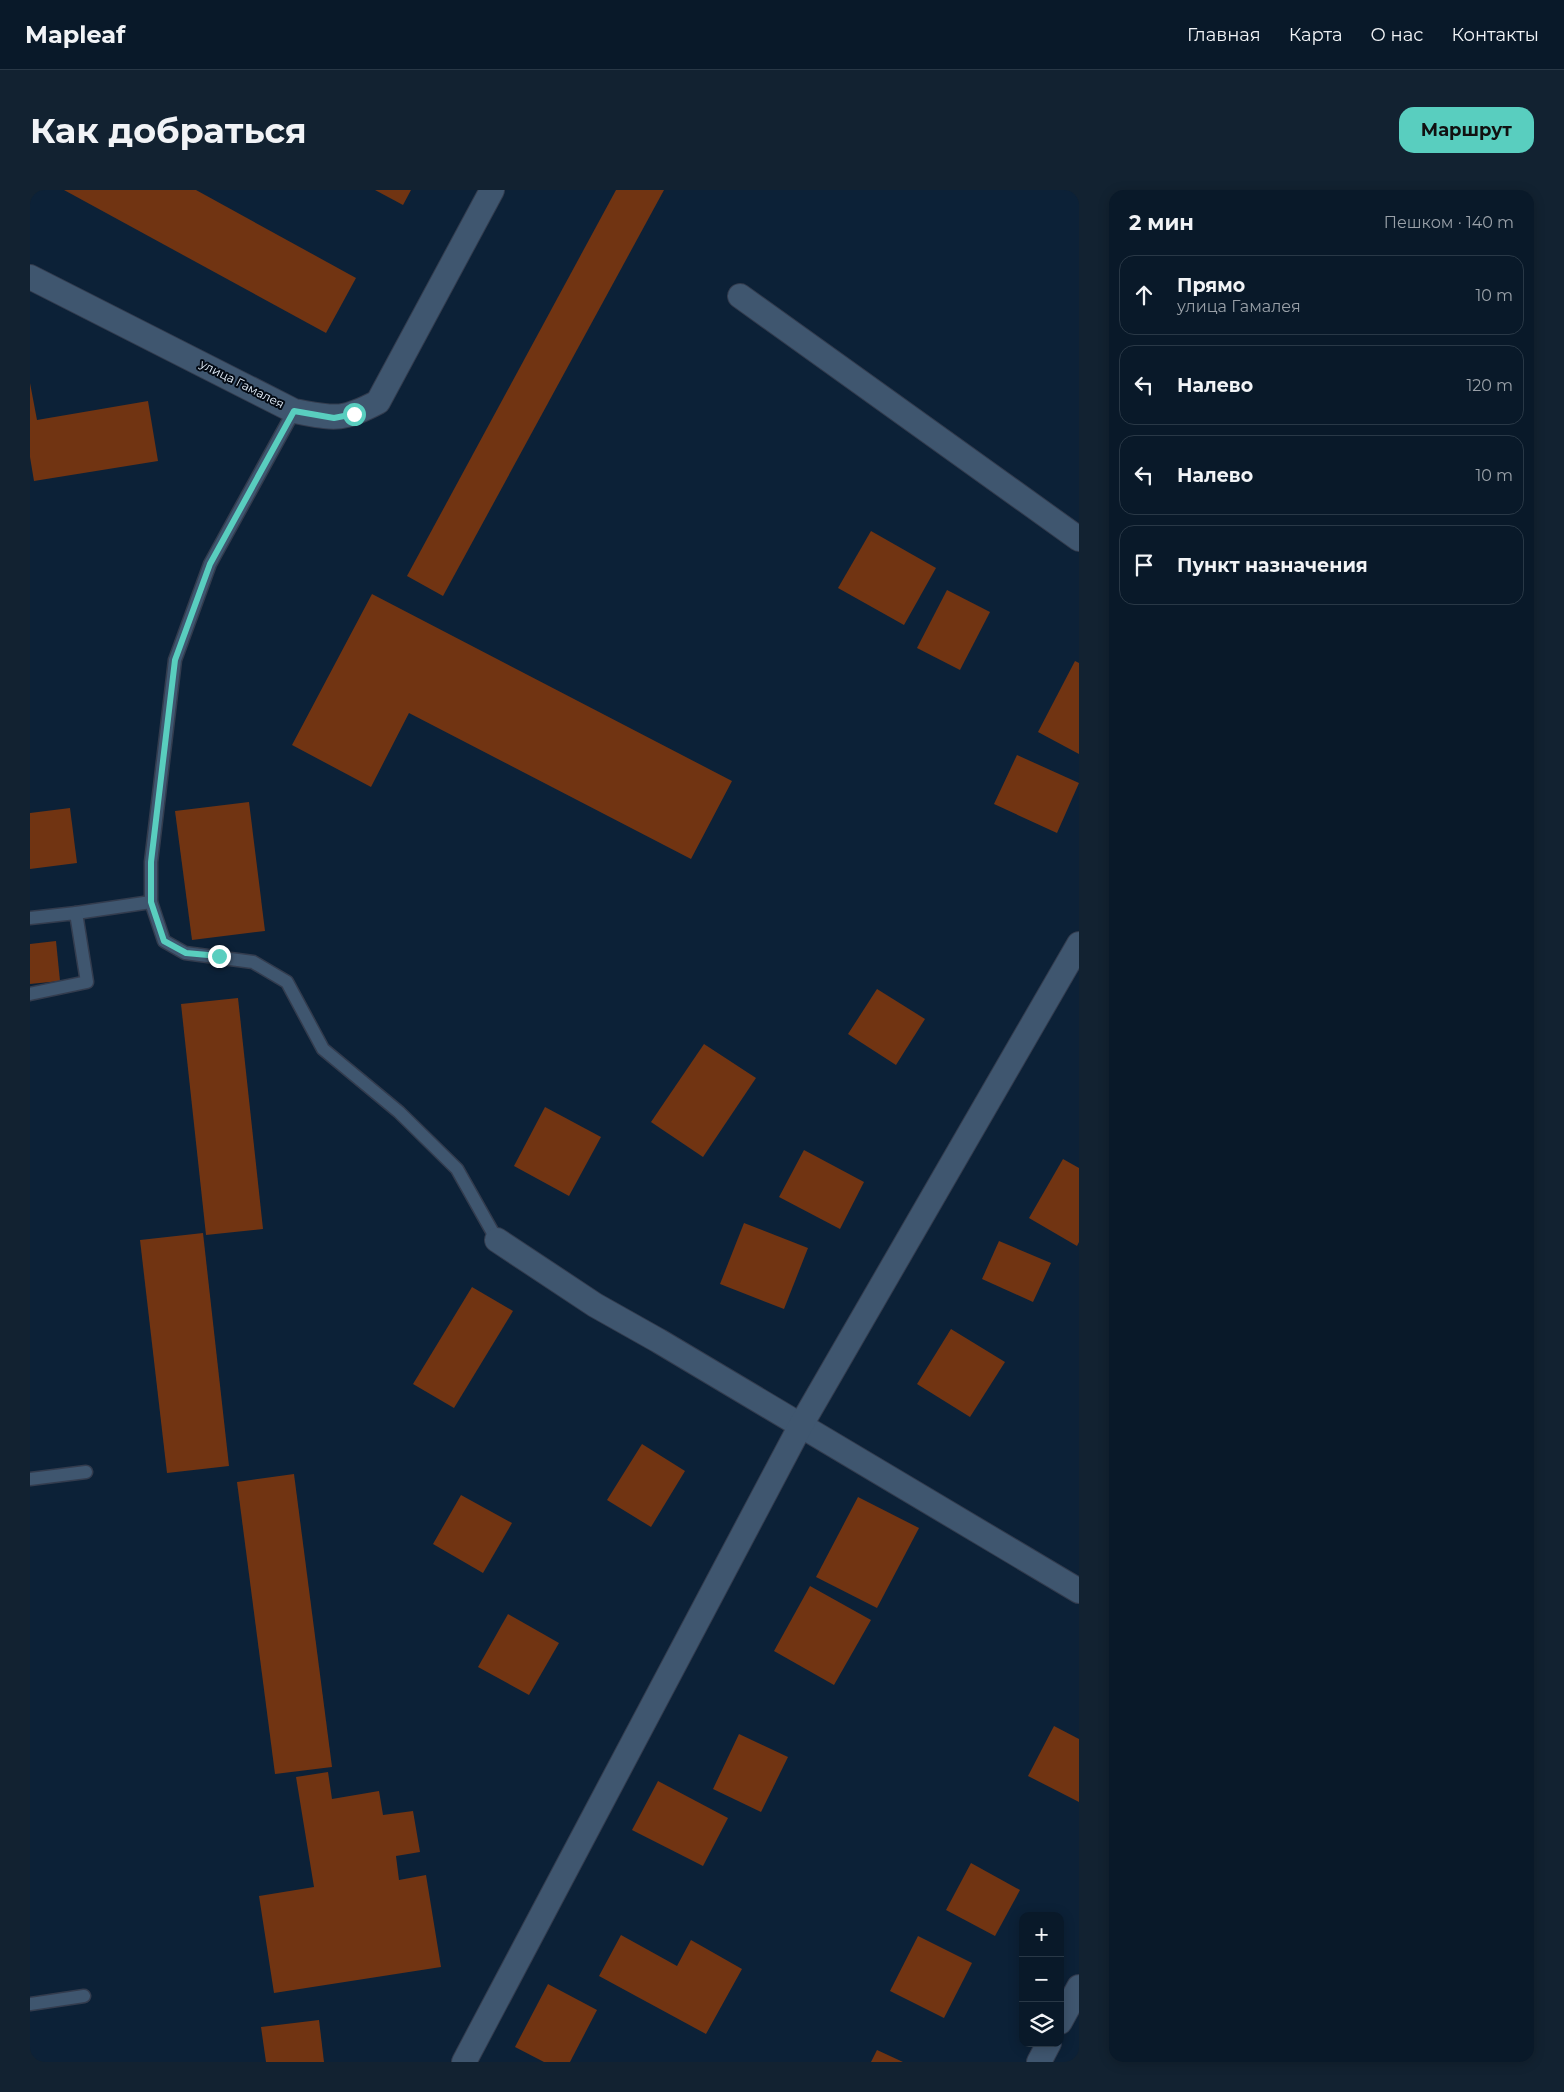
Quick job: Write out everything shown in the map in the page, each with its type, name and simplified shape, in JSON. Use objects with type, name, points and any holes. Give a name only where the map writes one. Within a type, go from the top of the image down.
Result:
[{"type":"street","name":"улица Гамалея","points":[[30,277],[294,411],[334,418],[354,414],[378,402],[492,190]]},
{"type":"street","points":[[740,296],[1079,538]]},
{"type":"street","points":[[464,2062],[801,1425],[1079,944]]},
{"type":"street","points":[[497,1240],[595,1305],[1079,1591]]},
{"type":"street","points":[[1064,2015],[1079,1987]]},
{"type":"street","points":[[1039,2062],[1047,2047]]},
{"type":"lane","points":[[294,411],[210,564],[175,660],[151,862],[151,902],[164,941],[186,953],[253,962],[287,982],[323,1049],[399,1112],[456,1169],[497,1240]]},
{"type":"lane","points":[[30,918],[151,902]]},
{"type":"lane","points":[[30,994],[87,982],[76,913]]},
{"type":"lane","points":[[30,1479],[86,1472]]},
{"type":"lane","points":[[30,2004],[84,1996]]},
{"type":"building","points":[[64,190],[196,190],[356,278],[326,333]]},
{"type":"building","points":[[375,190],[411,190],[403,205]]},
{"type":"building","points":[[616,190],[664,190],[443,596],[407,576]]},
{"type":"building","points":[[30,383],[37,420],[148,401],[158,461],[34,481],[30,457]]},
{"type":"building","points":[[871,531],[936,568],[904,625],[838,588]]},
{"type":"building","points":[[947,590],[990,612],[960,670],[917,648]]},
{"type":"building","points":[[372,594],[732,781],[691,859],[409,713],[371,787],[292,745]]},
{"type":"building","points":[[1075,661],[1079,663],[1079,754],[1038,732]]},
{"type":"building","points":[[1017,755],[1079,783],[1057,833],[994,804]]},
{"type":"building","points":[[249,802],[265,931],[192,940],[175,811]]},
{"type":"building","points":[[70,808],[77,863],[30,869],[30,813]]},
{"type":"building","points":[[56,941],[60,981],[30,984],[30,944]]},
{"type":"building","points":[[877,989],[925,1019],[896,1065],[848,1034]]},
{"type":"building","points":[[238,998],[263,1229],[206,1235],[181,1004]]},
{"type":"building","points":[[704,1044],[756,1078],[703,1157],[651,1122]]},
{"type":"building","points":[[545,1107],[601,1137],[569,1196],[514,1166]]},
{"type":"building","points":[[804,1150],[864,1182],[840,1229],[779,1197]]},
{"type":"building","points":[[1063,1159],[1079,1168],[1079,1242],[1077,1246],[1029,1218]]},
{"type":"building","points":[[744,1223],[808,1248],[784,1309],[720,1284]]},
{"type":"building","points":[[203,1233],[229,1466],[167,1473],[140,1240]]},
{"type":"building","points":[[999,1241],[1051,1263],[1033,1302],[982,1279]]},
{"type":"building","points":[[472,1287],[513,1311],[454,1408],[413,1384]]},
{"type":"building","points":[[951,1329],[1005,1362],[970,1417],[917,1384]]},
{"type":"building","points":[[642,1444],[685,1471],[651,1527],[607,1500]]},
{"type":"building","points":[[294,1474],[332,1767],[275,1774],[237,1482]]},
{"type":"building","points":[[461,1495],[512,1523],[483,1573],[433,1544]]},
{"type":"building","points":[[858,1497],[919,1528],[877,1608],[816,1577]]},
{"type":"building","points":[[810,1586],[871,1620],[834,1685],[774,1651]]},
{"type":"building","points":[[508,1614],[559,1643],[529,1695],[478,1667]]},
{"type":"building","points":[[1054,1726],[1079,1739],[1079,1802],[1028,1776]]},
{"type":"building","points":[[739,1734],[788,1757],[761,1812],[713,1789]]},
{"type":"building","points":[[328,1772],[332,1799],[379,1791],[383,1815],[413,1811],[420,1852],[396,1856],[399,1880],[426,1875],[441,1967],[274,1993],[259,1896],[314,1887],[296,1777]]},
{"type":"building","points":[[658,1781],[728,1818],[703,1866],[632,1830]]},
{"type":"building","points":[[971,1863],[1020,1890],[995,1936],[946,1910]]},
{"type":"building","points":[[621,1935],[677,1966],[691,1940],[742,1969],[706,2034],[599,1976]]},
{"type":"building","points":[[918,1936],[972,1963],[944,2018],[890,1991]]},
{"type":"building","points":[[548,1984],[597,2010],[570,2062],[544,2062],[515,2047]]},
{"type":"building","points":[[319,2020],[324,2062],[266,2062],[261,2027]]},
{"type":"building","points":[[877,2050],[903,2062],[871,2062]]},
{"type":"route","points":[[219,956],[186,953],[164,941],[151,902],[151,862],[175,660],[210,564],[294,411],[334,418],[354,414]]}]
